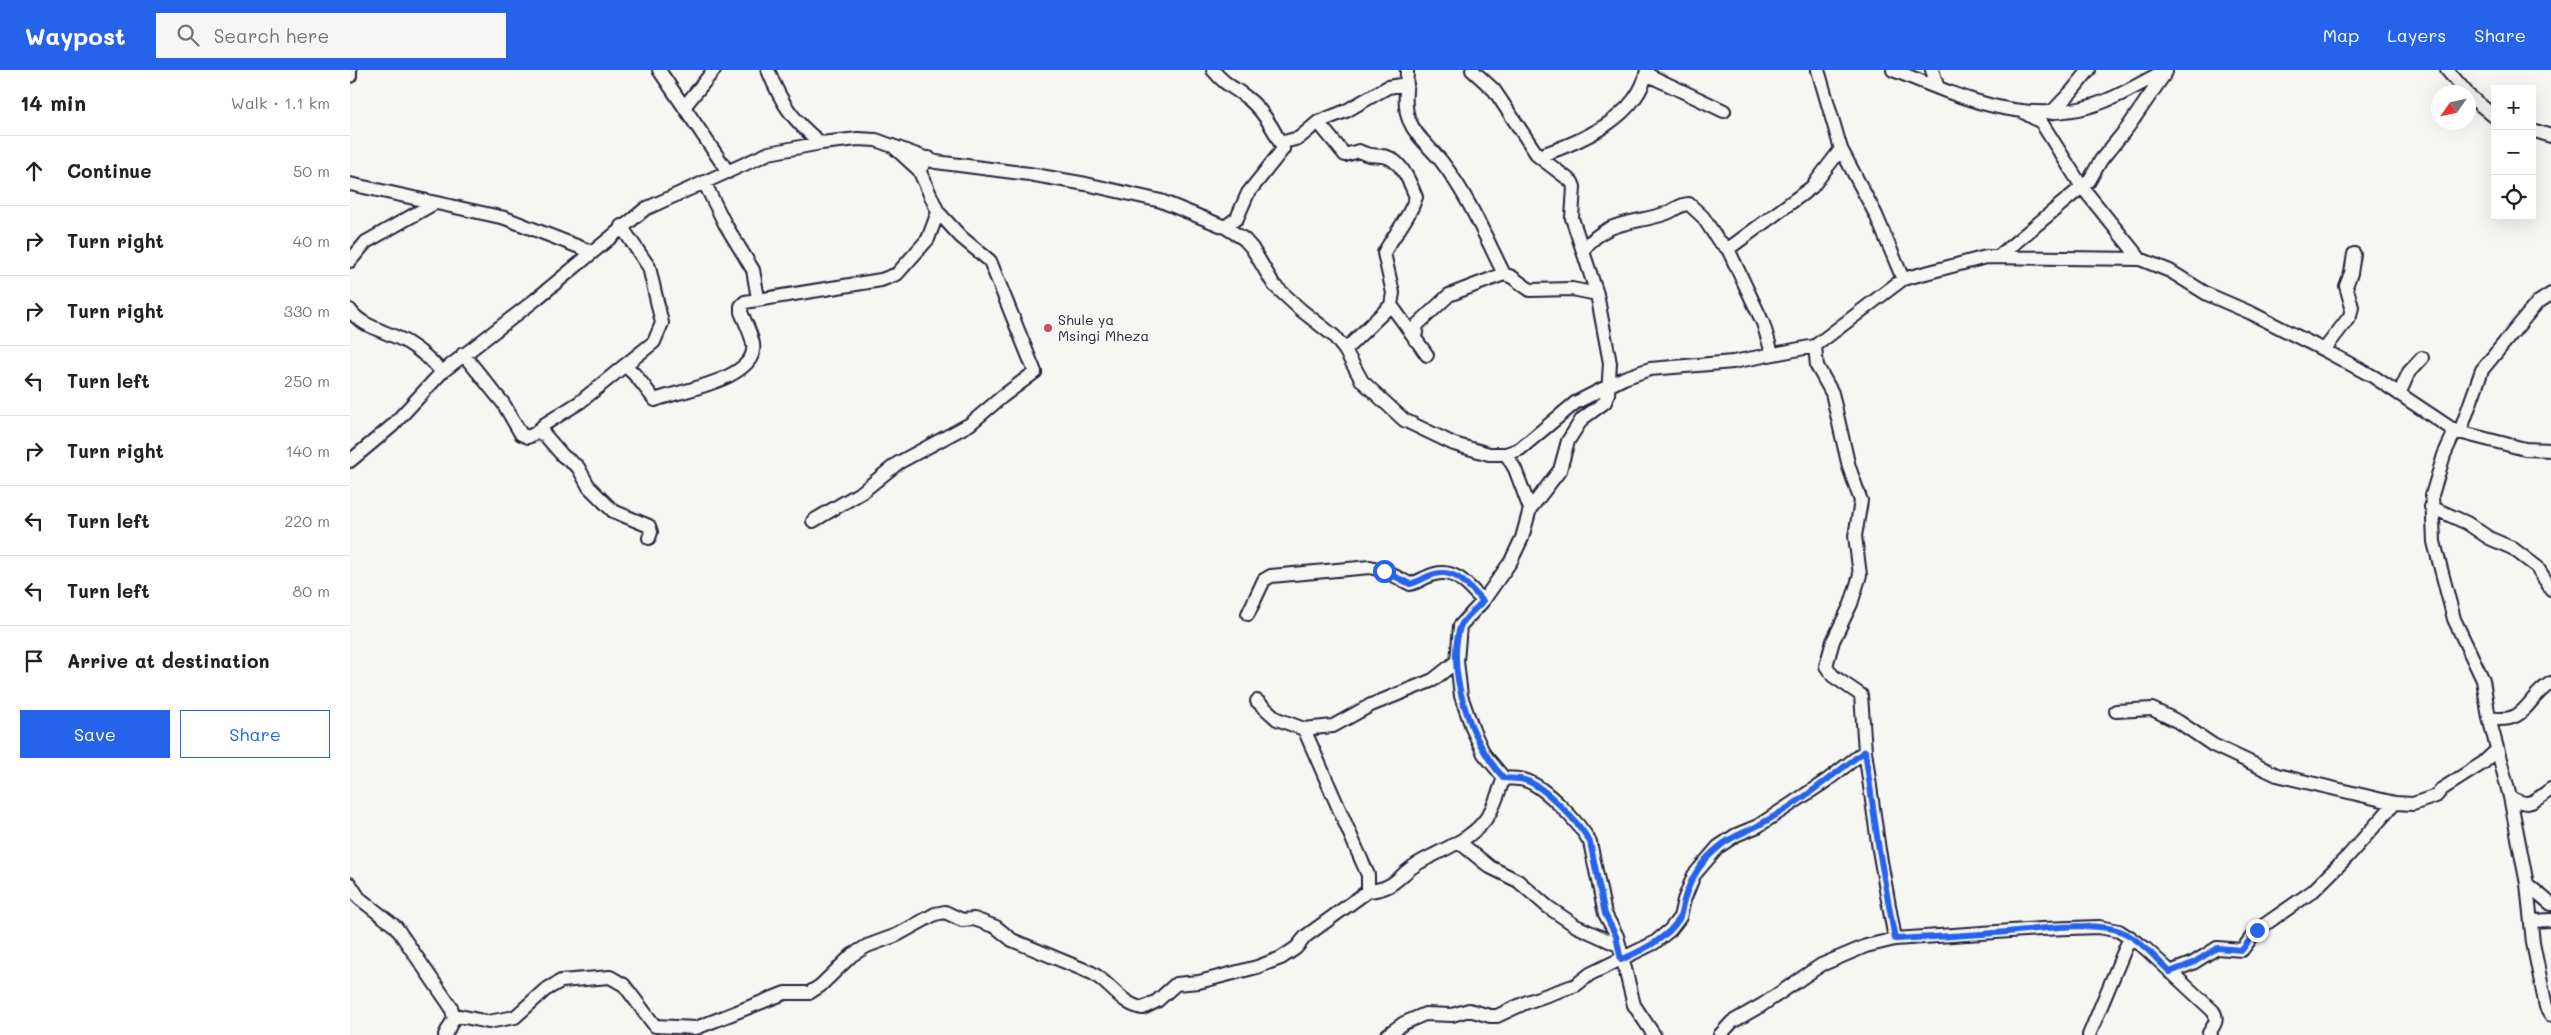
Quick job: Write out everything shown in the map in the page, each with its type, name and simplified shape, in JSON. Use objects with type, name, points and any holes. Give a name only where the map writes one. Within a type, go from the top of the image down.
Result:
[{"type":"street","points":[[350,70],[350,76]]},
{"type":"street","points":[[659,70],[728,172]]},
{"type":"street","points":[[684,108],[714,70]]},
{"type":"street","points":[[768,70],[778,96],[796,122],[821,143]]},
{"type":"street","points":[[1213,70],[1225,84],[1246,97],[1256,106],[1283,149],[1248,193],[1237,218],[1225,227]]},
{"type":"street","points":[[1407,70],[1406,109],[1409,120],[1423,143],[1442,162],[1468,202],[1504,274]]},
{"type":"street","points":[[1472,70],[1494,90],[1538,156],[1572,182],[1574,186],[1572,218],[1597,294],[1610,363],[1609,386],[1605,402],[1582,419],[1568,441],[1560,470],[1530,509],[1522,538],[1511,561],[1483,601],[1460,626],[1457,661],[1461,696],[1484,754],[1504,778],[1524,780],[1540,788],[1584,832],[1590,842],[1605,914],[1616,936],[1634,1005],[1654,1035]]},
{"type":"street","points":[[1818,70],[1841,149],[1876,214],[1903,279]]},
{"type":"street","points":[[1892,70],[1972,102],[2035,113],[2080,109],[2108,99],[2167,70]]},
{"type":"street","points":[[1932,70],[1938,88]]},
{"type":"street","points":[[2048,132],[2046,120],[2051,112],[2072,91],[2088,70]]},
{"type":"street","points":[[1998,257],[2089,182],[2101,160],[2128,127],[2167,70]]},
{"type":"street","points":[[2447,70],[2460,85]]},
{"type":"street","points":[[1538,156],[1571,146],[1593,135],[1633,101],[1646,72],[1724,111]]},
{"type":"street","points":[[1280,143],[1299,138],[1318,122],[1346,111],[1388,87],[1407,84]]},
{"type":"street","points":[[2476,101],[2491,113]]},
{"type":"street","points":[[2022,111],[2041,122],[2082,187],[2140,259]]},
{"type":"street","points":[[1318,122],[1345,155],[1359,151],[1370,157],[1382,156],[1393,159],[1404,171],[1413,189],[1415,200],[1402,229],[1390,242],[1384,253],[1393,293],[1390,305],[1345,350]]},
{"type":"street","points":[[2536,131],[2551,136]]},
{"type":"street","points":[[350,461],[392,426],[442,372],[463,354],[535,300],[621,226],[645,209],[770,154],[821,143],[858,139],[891,144],[936,162],[1067,180],[1161,200],[1225,227],[1244,239],[1252,248],[1274,285],[1301,310],[1334,336],[1345,350],[1362,381],[1404,420],[1454,444],[1489,454],[1506,454],[1530,442],[1575,403],[1624,378],[1650,369],[1733,362],[1815,346],[1903,279],[1986,256],[2140,259],[2164,268],[2207,294],[2251,313],[2324,350],[2399,394],[2458,432],[2525,449],[2551,450]]},
{"type":"street","points":[[813,521],[862,492],[898,463],[970,424],[1035,372],[990,261],[961,237],[938,212],[919,170],[891,144]]},
{"type":"street","points":[[1728,249],[1812,187],[1841,149]]},
{"type":"street","points":[[919,170],[929,158]]},
{"type":"street","points":[[704,182],[724,224],[753,270],[758,298]]},
{"type":"street","points":[[350,184],[433,204],[506,218],[592,252]]},
{"type":"street","points":[[350,261],[366,242],[433,204]]},
{"type":"street","points":[[1583,250],[1590,240],[1608,227],[1668,213],[1684,204],[1693,207],[1704,217],[1718,240],[1728,249],[1763,323],[1772,354]]},
{"type":"street","points":[[624,366],[630,368],[643,388],[656,400],[673,393],[719,382],[744,366],[750,358],[754,346],[741,312],[741,306],[745,302],[758,298],[882,280],[897,274],[928,239],[938,212]]},
{"type":"street","points":[[463,354],[502,403],[521,434],[528,437],[580,402],[654,342],[662,323],[649,268],[621,226]]},
{"type":"street","points":[[2324,350],[2350,316],[2352,307],[2346,286],[2351,273],[2354,254]]},
{"type":"street","points":[[1415,340],[1417,325],[1449,295],[1504,274],[1512,277],[1530,290],[1572,289],[1597,294]]},
{"type":"street","points":[[2551,294],[2537,303],[2482,370],[2458,432],[2444,454],[2431,507],[2434,542],[2454,619],[2483,680],[2496,751],[2510,797],[2527,884],[2531,921],[2546,1007],[2551,1016]]},
{"type":"street","points":[[1390,305],[1427,355]]},
{"type":"street","points":[[350,310],[369,325],[408,343],[432,361],[442,372]]},
{"type":"street","points":[[1815,346],[1817,366],[1832,393],[1849,467],[1861,501],[1855,536],[1860,575],[1851,604],[1833,642],[1826,666],[1833,676],[1861,696],[1865,751],[1879,850],[1895,939]]},
{"type":"street","points":[[2399,394],[2409,372],[2422,358]]},
{"type":"street","points":[[536,433],[544,434],[549,438],[563,456],[578,467],[589,487],[613,512],[649,526],[650,538]]},
{"type":"street","points":[[1506,454],[1515,469],[1530,509]]},
{"type":"street","points":[[2431,507],[2467,523],[2488,538],[2512,548],[2537,567],[2551,589]]},
{"type":"street","points":[[1248,614],[1264,580],[1271,576],[1370,567],[1384,571],[1410,584],[1444,572],[1460,578],[1483,601]]},
{"type":"street","points":[[1257,701],[1277,719],[1304,729],[1333,726],[1371,705],[1433,680],[1457,661]]},
{"type":"street","points":[[2489,718],[2499,720],[2522,714],[2551,683]]},
{"type":"street","points":[[2116,711],[2141,708],[2152,709],[2179,722],[2212,745],[2277,775],[2395,803],[2413,804],[2436,796],[2442,789],[2483,763],[2496,751]]},
{"type":"street","points":[[1304,729],[1368,875],[1368,891]]},
{"type":"street","points":[[1387,1035],[1404,1023],[1425,1014],[1446,1016],[1469,1010],[1497,1016],[1527,1002],[1576,985],[1590,974],[1654,943],[1670,930],[1680,918],[1684,900],[1694,875],[1718,847],[1736,835],[1758,826],[1826,782],[1865,751]]},
{"type":"street","points":[[454,1018],[460,1016],[488,1022],[515,1017],[545,990],[561,981],[610,977],[624,985],[656,1026],[696,1028],[785,993],[809,993],[820,986],[852,955],[867,946],[898,935],[936,914],[945,912],[962,920],[974,919],[996,927],[1012,940],[1092,973],[1102,979],[1130,1004],[1142,1008],[1157,1001],[1176,984],[1198,982],[1258,968],[1281,958],[1296,948],[1306,936],[1368,891],[1379,890],[1394,884],[1416,865],[1459,842],[1472,832],[1489,815],[1504,778]]},
{"type":"street","points":[[2510,797],[2522,804],[2527,804],[2551,789]]},
{"type":"street","points":[[2170,972],[2193,963],[2217,948],[2242,950],[2257,930],[2313,891],[2348,856],[2395,803]]},
{"type":"street","points":[[1459,842],[1490,867],[1518,881],[1548,907],[1576,926],[1618,945]]},
{"type":"street","points":[[350,884],[359,898],[396,927],[451,1007],[454,1018],[446,1034]]},
{"type":"street","points":[[2527,884],[2551,904]]},
{"type":"street","points":[[2531,921],[2551,920]]},
{"type":"street","points":[[1720,1035],[1732,1022],[1762,1005],[1822,965],[1866,946],[1895,939],[2100,927],[2119,931],[2145,948],[2214,1011],[2216,1022],[2209,1033],[2211,1035]]},
{"type":"street","points":[[2089,1035],[2130,937]]},
{"type":"place","name":"Shule ya Msingi Mheza","points":[[1048,328]]},
{"type":"route","points":[[1384,571],[1410,584],[1444,572],[1460,578],[1483,601],[1460,626],[1457,661],[1461,696],[1473,730],[1484,754],[1504,778],[1524,780],[1540,788],[1584,832],[1590,842],[1605,914],[1616,936],[1621,960],[1654,943],[1670,930],[1680,918],[1684,900],[1694,875],[1718,847],[1736,835],[1758,826],[1826,782],[1865,751],[1879,850],[1895,939],[2100,927],[2119,931],[2130,937],[2145,948],[2170,972],[2193,963],[2217,948],[2242,950],[2257,930]]}]
